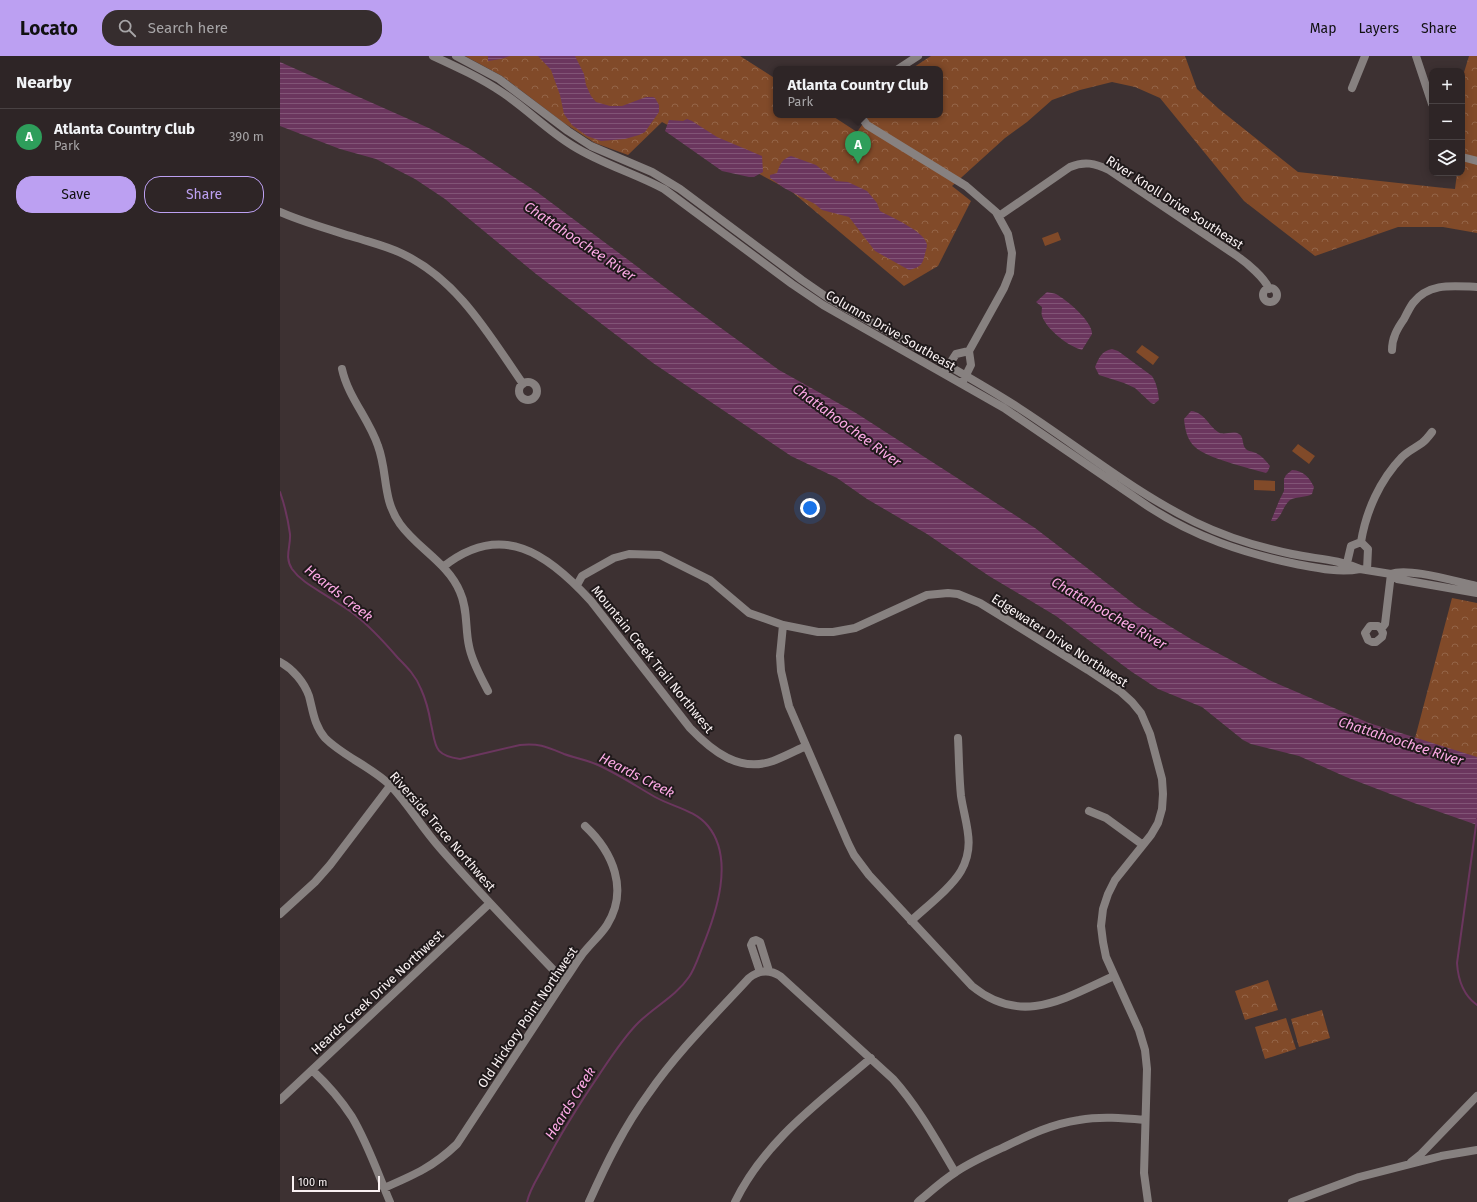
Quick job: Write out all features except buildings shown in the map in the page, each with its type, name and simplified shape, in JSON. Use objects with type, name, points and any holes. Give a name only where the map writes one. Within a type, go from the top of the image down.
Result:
[{"type":"street","name":"Columns Drive Southeast","points":[[433,56],[465,71],[503,92],[573,146],[601,161],[643,178],[664,189],[812,298],[860,328],[944,374],[964,380],[1020,409],[1126,482],[1161,504],[1214,531],[1255,546],[1347,563],[1363,570]]},
{"type":"street","name":"Columns Drive Southeast","points":[[456,56],[499,79],[568,131],[591,146],[665,179],[694,198],[828,298],[948,367],[1004,408],[1159,514],[1196,534],[1219,544],[1286,562],[1346,572],[1363,570],[1391,574],[1398,572],[1424,575],[1477,586]]},
{"type":"street","points":[[903,66],[918,56]]},
{"type":"street","points":[[1352,88],[1365,56]]},
{"type":"street","points":[[1416,56],[1429,95]]},
{"type":"street","points":[[862,118],[867,125],[966,186],[993,209],[1005,227],[1010,240],[1012,268],[1004,288],[969,351],[970,366],[964,380]]},
{"type":"street","points":[[1465,158],[1477,161]]},
{"type":"street","name":"River Knoll Drive Southeast","points":[[999,216],[1070,168],[1084,163],[1096,164],[1109,170],[1237,256],[1266,283],[1269,289]]},
{"type":"street","points":[[280,212],[305,222],[403,253],[435,273],[473,312],[522,384]]},
{"type":"street","points":[[1392,350],[1394,334],[1413,302],[1424,293],[1436,287],[1477,287]]},
{"type":"street","points":[[944,374],[956,354],[969,351]]},
{"type":"street","points":[[342,369],[346,382],[379,447],[384,465],[386,493],[394,513],[406,532],[443,567],[454,580],[461,593],[464,604],[469,648],[488,691]]},
{"type":"street","points":[[1361,542],[1370,508],[1384,479],[1402,456],[1422,443],[1432,432]]},
{"type":"street","points":[[1347,563],[1351,546],[1361,542]]},
{"type":"street","points":[[1361,542],[1368,549],[1363,570]]},
{"type":"street","name":"Mountain Creek Trail Northwest","points":[[443,567],[456,557],[471,549],[487,545],[509,545],[524,548],[538,555],[577,585],[605,617],[690,728],[701,740],[713,749],[739,764],[754,765],[772,761],[806,746]]},
{"type":"street","name":"Edgewater Drive Northwest","points":[[577,585],[582,576],[614,558],[629,554],[660,555],[710,580],[748,613],[783,625],[818,632],[847,630],[867,623],[918,598],[936,593],[958,594],[980,603],[1121,692],[1132,702],[1141,713],[1150,734],[1162,779],[1164,794],[1162,809],[1158,823],[1151,836],[1115,880],[1103,909],[1102,926],[1106,957],[1139,1030],[1145,1050],[1147,1069],[1144,1173],[1148,1202]]},
{"type":"street","name":"Columns Drive Southeast","points":[[1391,574],[1397,579],[1477,593]]},
{"type":"street","points":[[1381,629],[1384,624],[1391,574]]},
{"type":"street","points":[[783,625],[780,656],[783,684],[789,706],[854,854],[869,875],[972,986],[987,997],[1004,1003],[1026,1007],[1047,1004],[1114,976]]},
{"type":"street","name":"Riverside Trace Northwest","points":[[280,662],[295,673],[304,685],[309,696],[314,720],[325,737],[334,746],[369,768],[390,786],[406,803],[439,848],[564,981]]},
{"type":"street","points":[[911,921],[954,881],[967,857],[969,836],[961,795],[958,738]]},
{"type":"street","points":[[280,914],[315,882],[330,865],[390,786]]},
{"type":"street","points":[[1089,811],[1106,818],[1143,845]]},
{"type":"street","name":"Old Hickory Point Northwest","points":[[384,1188],[429,1167],[445,1156],[457,1144],[581,956],[607,925],[616,898],[616,878],[610,859],[600,842],[584,826]]},
{"type":"street","name":"Heards Creek Drive Northwest","points":[[280,1100],[490,902]]},
{"type":"street","points":[[760,972],[751,945],[753,941],[756,940],[760,942],[769,971]]},
{"type":"street","points":[[589,1202],[604,1166],[624,1130],[649,1092],[683,1050],[749,978],[760,972],[769,971],[780,976],[893,1078],[911,1099],[955,1172]]},
{"type":"street","points":[[736,1202],[756,1166],[769,1149],[789,1128],[871,1058]]},
{"type":"street","points":[[312,1070],[334,1092],[352,1118],[390,1202]]},
{"type":"street","points":[[1406,1164],[1421,1154],[1477,1096]]},
{"type":"street","points":[[918,1202],[955,1172],[1031,1133],[1058,1124],[1100,1117],[1121,1117],[1145,1120]]},
{"type":"street","points":[[1292,1202],[1352,1179],[1406,1164],[1477,1150]]},
{"type":"green space","points":[[465,56],[740,56],[773,77],[773,118],[836,118],[857,132],[867,118],[943,118],[943,66],[916,66],[931,56],[1185,56],[1197,89],[1219,109],[1298,172],[1455,189],[1457,176],[1465,176],[1465,69],[1469,56],[1477,56],[1477,233],[1443,227],[1398,227],[1315,256],[1244,201],[1160,98],[1135,87],[1112,82],[1080,90],[1052,100],[1027,122],[1005,138],[952,186],[971,201],[938,266],[904,286],[791,191],[662,122],[628,155],[595,143],[564,123],[502,76]]},
{"type":"green space","points":[[1058,232],[1061,240],[1045,246],[1042,238]]},
{"type":"green space","points":[[1142,345],[1159,357],[1153,365],[1136,352]]},
{"type":"green space","points":[[1298,444],[1315,456],[1309,464],[1292,451]]},
{"type":"green space","points":[[1254,480],[1275,481],[1275,491],[1254,490]]},
{"type":"green space","points":[[1452,598],[1477,603],[1477,770],[1414,742]]},
{"type":"green space","points":[[1268,980],[1278,1010],[1245,1020],[1235,991]]},
{"type":"green space","points":[[1322,1010],[1330,1038],[1299,1047],[1291,1019]]},
{"type":"green space","points":[[1286,1018],[1296,1049],[1265,1059],[1255,1027]]},
{"type":"water","points":[[488,56],[510,56],[488,61]]},
{"type":"water","points":[[538,56],[575,56],[584,74],[586,85],[591,96],[596,102],[610,106],[622,106],[646,97],[653,97],[659,105],[659,112],[645,132],[639,135],[625,139],[601,141],[587,136],[572,125],[564,114],[560,95],[551,70]]},
{"type":"water","name":"Chattahoochee River","points":[[280,62],[431,129],[470,149],[500,168],[537,192],[779,370],[856,413],[1035,528],[1138,607],[1191,639],[1269,680],[1369,723],[1477,757],[1477,825],[1346,777],[1299,756],[1251,744],[1243,740],[1202,707],[1158,689],[1132,672],[1056,616],[989,576],[927,534],[867,499],[837,478],[791,456],[653,363],[536,274],[445,199],[415,179],[376,159],[340,149],[280,126]]},
{"type":"water","points":[[687,119],[717,137],[762,156],[763,172],[754,177],[749,177],[722,171],[665,131],[669,120],[683,121]]},
{"type":"water","points":[[791,156],[816,165],[836,181],[848,182],[867,191],[877,203],[880,211],[915,230],[925,240],[927,245],[922,264],[909,270],[875,251],[849,217],[822,210],[815,204],[784,188],[770,178],[770,175],[777,173],[783,160]]},
{"type":"water","points":[[1047,292],[1056,294],[1066,301],[1084,318],[1088,324],[1092,334],[1082,350],[1076,348],[1059,337],[1048,327],[1042,315],[1042,307],[1036,302]]},
{"type":"water","points":[[1112,349],[1118,351],[1152,376],[1157,388],[1159,400],[1154,404],[1151,403],[1135,388],[1099,375],[1095,367],[1101,355],[1105,351]]},
{"type":"water","points":[[1191,411],[1203,416],[1220,433],[1239,434],[1242,437],[1246,449],[1256,453],[1270,466],[1268,471],[1266,473],[1228,462],[1208,455],[1195,447],[1188,438],[1184,419]]},
{"type":"water","points":[[1292,470],[1303,473],[1308,477],[1314,487],[1312,494],[1290,500],[1277,519],[1275,521],[1271,521],[1284,491],[1284,479]]},
{"type":"waterway","name":"Heards Creek","points":[[280,492],[290,534],[288,560],[292,569],[306,582],[361,620],[378,635],[411,672],[417,680],[424,697],[435,744],[440,752],[460,759],[520,745],[538,745],[548,748],[598,765],[655,797],[690,812],[708,826],[716,839],[722,870],[720,887],[713,919],[693,970],[684,984],[644,1017],[617,1048],[585,1096],[551,1152],[532,1187],[527,1202]]},
{"type":"waterway","points":[[1477,818],[1457,963],[1462,986],[1468,996],[1477,1005]]},
{"type":"place","name":"Atlanta Country Club","points":[[858,164]]}]
